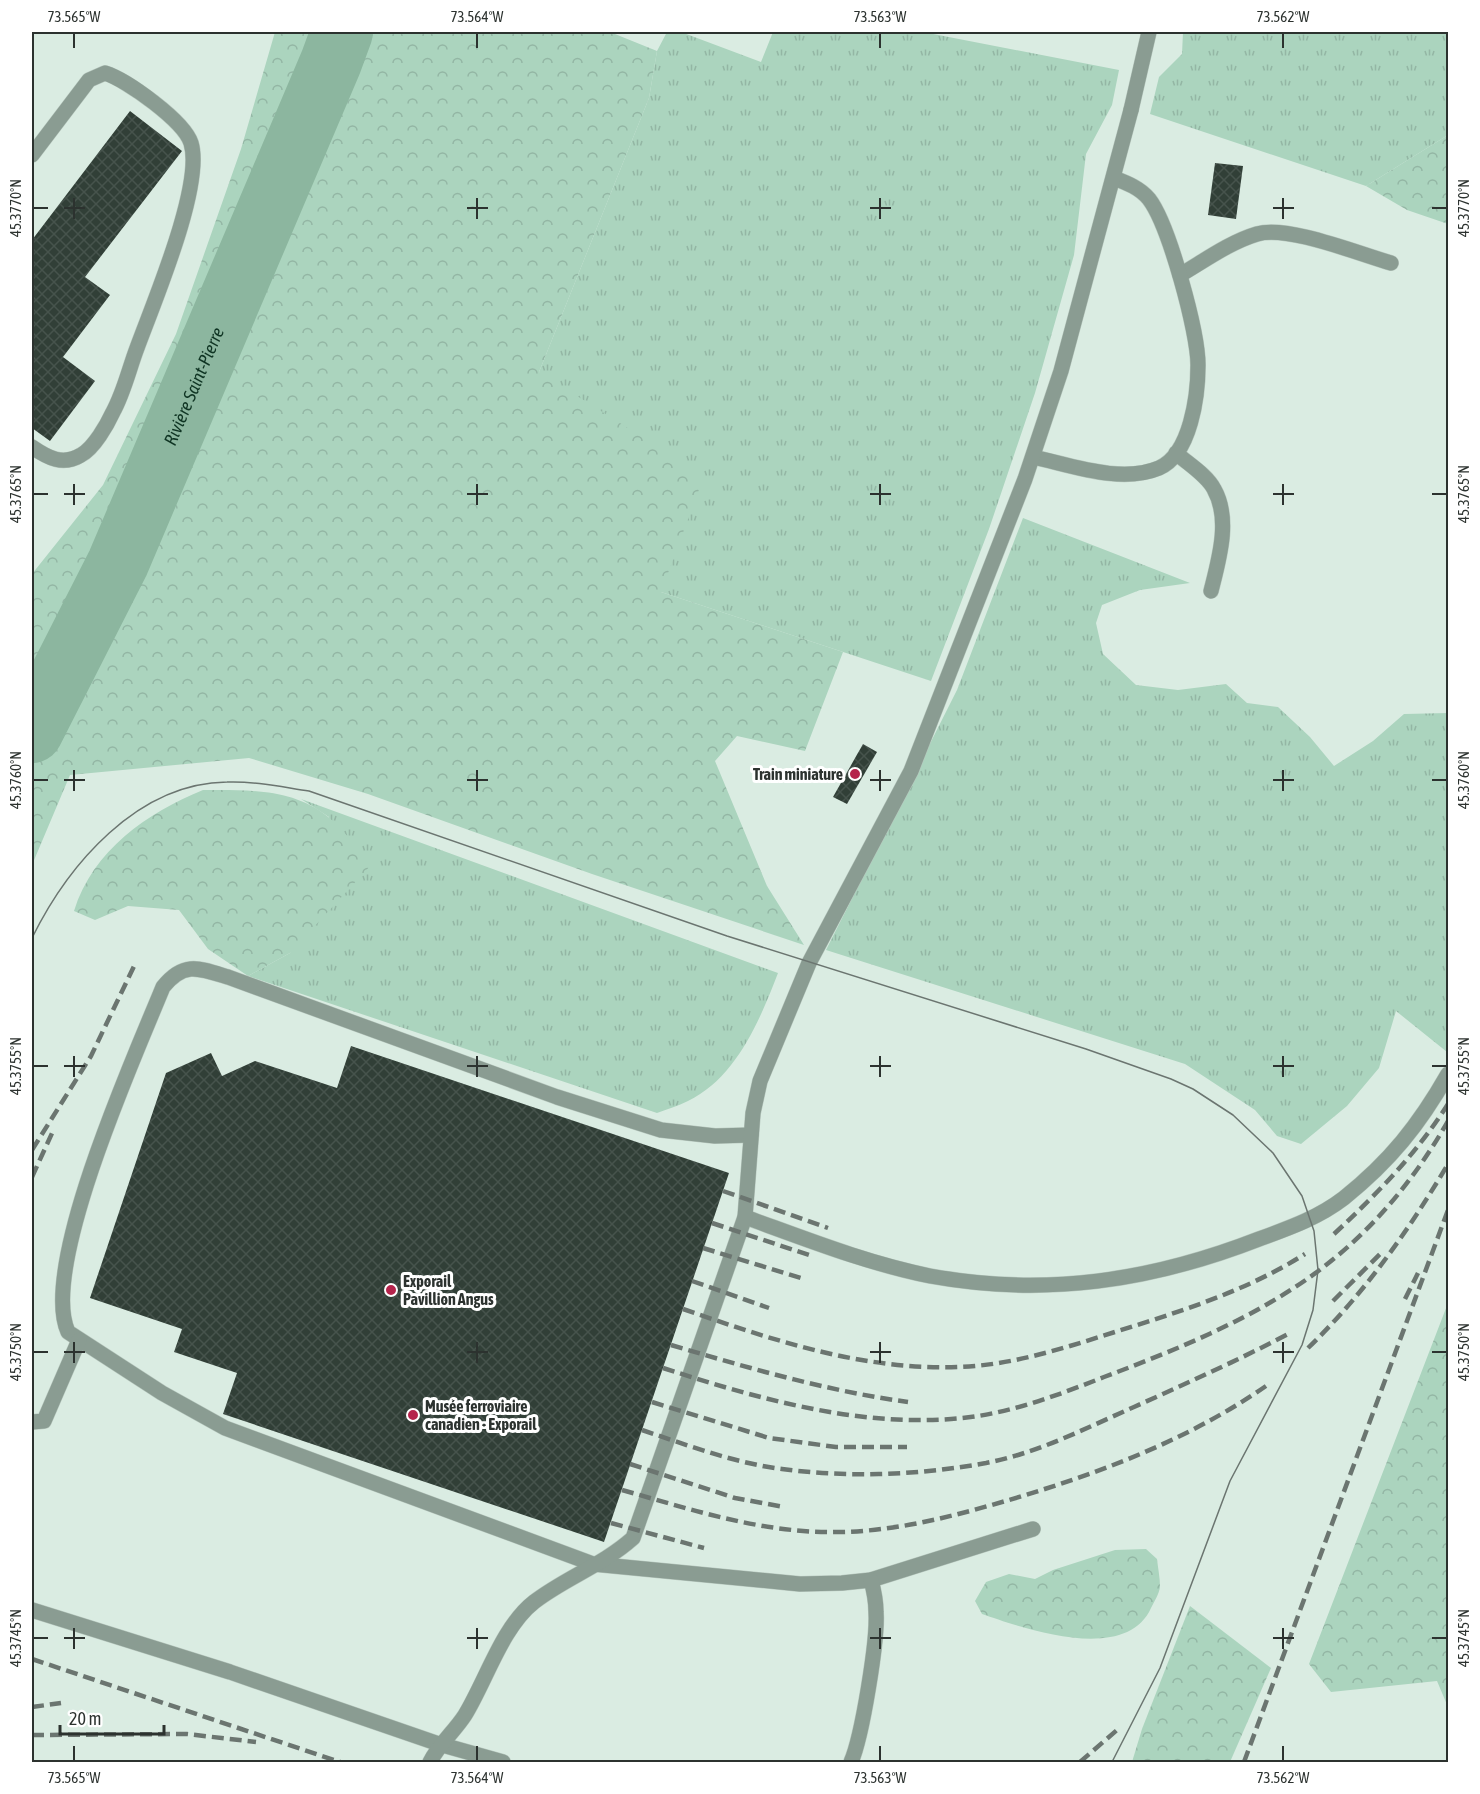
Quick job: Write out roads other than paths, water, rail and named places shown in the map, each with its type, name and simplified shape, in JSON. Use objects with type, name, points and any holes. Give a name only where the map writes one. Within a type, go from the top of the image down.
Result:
[{"type":"street","points":[[430,1762],[439,1744],[464,1716],[511,1629],[531,1604],[598,1565],[633,1538],[745,1217],[751,1135],[760,1081],[809,963],[911,771],[1033,457],[1060,371],[1114,178],[1149,32]]},
{"type":"street","points":[[32,155],[89,80],[105,73],[117,77],[143,95],[184,130],[191,142],[194,160],[185,209],[114,411],[84,454],[68,461],[52,460],[32,447]]},
{"type":"street","points":[[1033,457],[1113,473],[1134,474],[1160,468],[1176,453],[1187,432],[1196,402],[1198,363],[1180,275],[1155,208],[1147,196],[1131,185],[1114,178]]},
{"type":"street","points":[[1180,275],[1239,240],[1260,233],[1288,233],[1391,263]]},
{"type":"street","points":[[1176,453],[1214,488],[1223,516],[1221,554],[1211,591]]},
{"type":"street","points":[[751,1135],[715,1136],[662,1130],[557,1097],[228,977],[200,968],[186,969],[172,977],[163,987],[95,1155],[68,1255],[62,1296],[62,1318],[68,1332],[79,1340],[162,1393],[225,1428],[598,1565],[800,1584],[871,1580],[1033,1529]]},
{"type":"street","points":[[745,1217],[867,1261],[932,1276],[994,1284],[1063,1286],[1127,1279],[1211,1257],[1311,1219],[1343,1198],[1388,1158],[1423,1118],[1449,1074]]},
{"type":"street","points":[[32,1422],[44,1421],[79,1340]]},
{"type":"street","points":[[851,1762],[860,1730],[876,1629],[876,1611],[871,1580]]},
{"type":"street","points":[[32,1610],[230,1672],[439,1744],[503,1762]]},
{"type":"waterway","name":"Rivière Saint-Pierre","points":[[32,732],[118,563],[342,32]]},
{"type":"tram line","points":[[32,938],[47,910],[86,857],[109,833],[135,813],[164,797],[194,786],[248,782],[309,791],[727,936],[1086,1049],[1171,1079],[1193,1089],[1233,1115],[1273,1153],[1302,1196],[1314,1231],[1318,1270],[1313,1310],[1302,1345],[1230,1481],[1160,1668],[1112,1762]]},
{"type":"railway","points":[[32,1150],[91,1056],[136,962]]},
{"type":"railway","points":[[1334,1234],[1396,1172],[1448,1104]]},
{"type":"railway","points":[[663,1368],[769,1399],[841,1414],[878,1418],[951,1419],[990,1414],[1029,1404],[1086,1384],[1195,1340],[1255,1311],[1310,1277],[1353,1242],[1384,1211],[1425,1158],[1448,1121]]},
{"type":"railway","points":[[32,1177],[53,1131]]},
{"type":"railway","points":[[1308,1348],[1367,1283],[1418,1213],[1448,1164]]},
{"type":"railway","points":[[723,1191],[828,1228]]},
{"type":"railway","points":[[1244,1762],[1448,1210]]},
{"type":"railway","points":[[712,1223],[812,1256]]},
{"type":"railway","points":[[703,1248],[804,1279]]},
{"type":"railway","points":[[1333,1301],[1382,1252]]},
{"type":"railway","points":[[683,1309],[754,1333],[826,1353],[900,1365],[975,1366],[1016,1360],[1056,1350],[1178,1312],[1243,1287],[1305,1254]]},
{"type":"railway","points":[[1405,1299],[1418,1273]]},
{"type":"railway","points":[[692,1281],[769,1308]]},
{"type":"railway","points":[[642,1430],[728,1458],[807,1472],[884,1474],[961,1467],[1005,1459],[1062,1439],[1252,1353],[1290,1333]]},
{"type":"railway","points":[[671,1345],[818,1385],[908,1402]]},
{"type":"railway","points":[[622,1490],[730,1519],[784,1529],[840,1532],[904,1526],[1009,1500],[1110,1466],[1206,1423],[1266,1386]]},
{"type":"railway","points":[[652,1402],[769,1438],[836,1447],[907,1447]]},
{"type":"railway","points":[[630,1464],[735,1498],[784,1507]]},
{"type":"railway","points":[[611,1523],[704,1548]]},
{"type":"railway","points":[[32,1659],[340,1762]]},
{"type":"railway","points":[[32,1707],[61,1703]]},
{"type":"railway","points":[[1080,1762],[1117,1730]]},
{"type":"railway","points":[[32,1735],[187,1734],[256,1742]]},
{"type":"place","name":"Train miniature","points":[[855,774]]},
{"type":"place","name":"Exporail Pavillion Angus","points":[[391,1290]]},
{"type":"place","name":"Musée ferroviaire canadien - Exporail","points":[[413,1415]]}]
